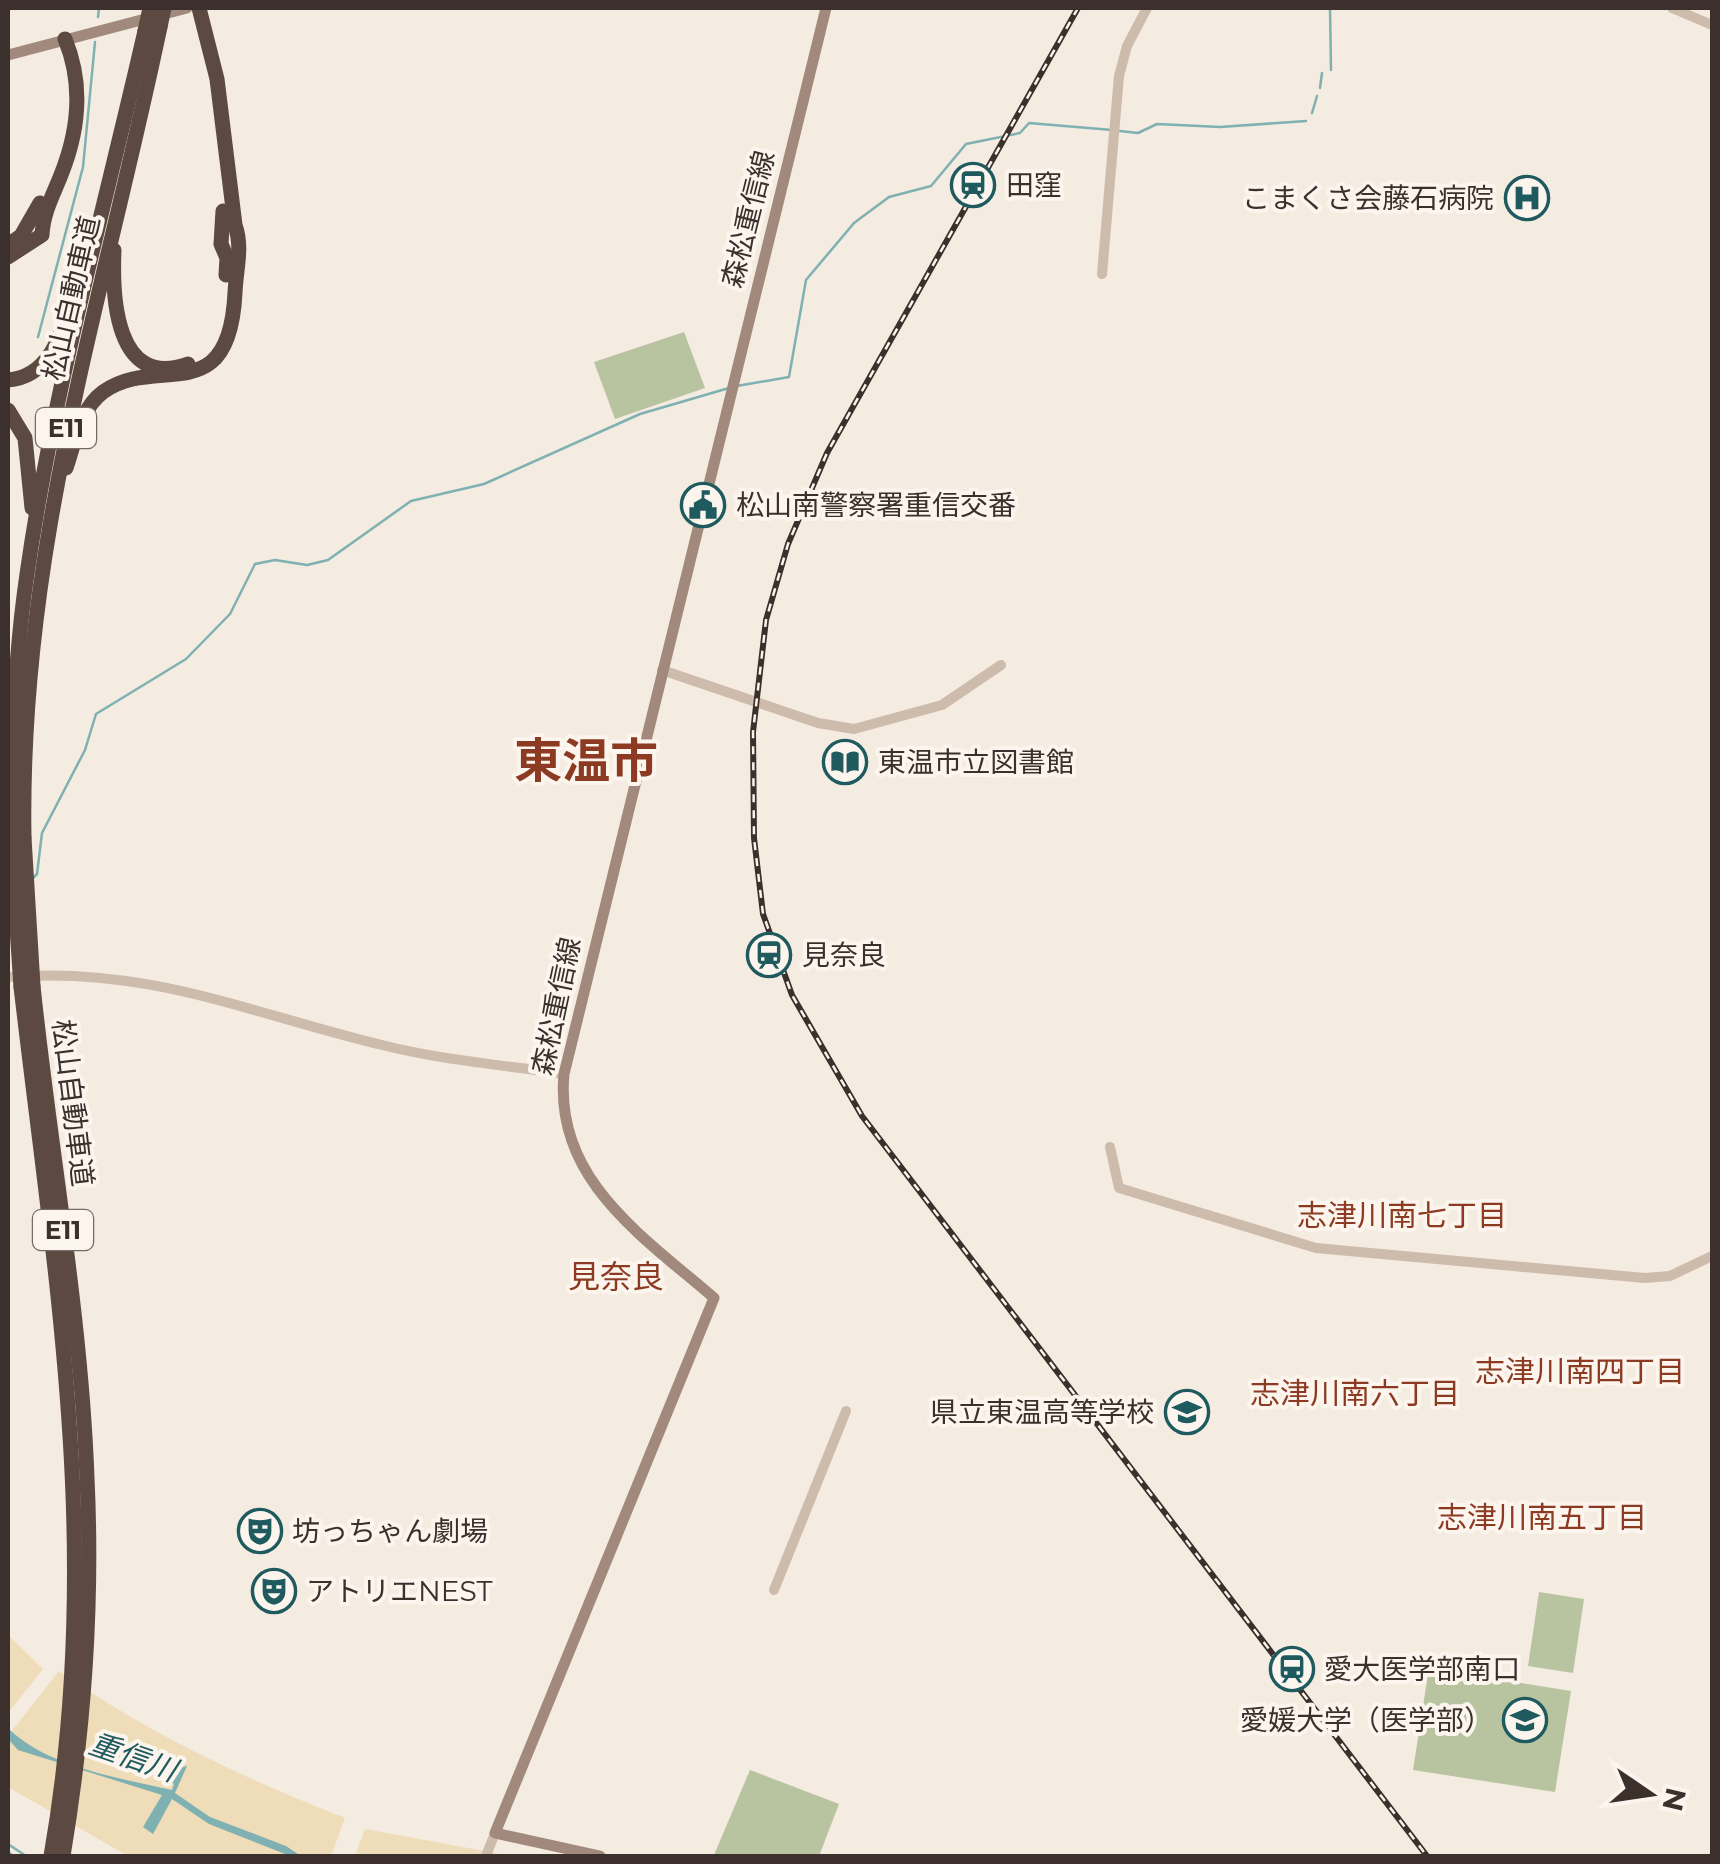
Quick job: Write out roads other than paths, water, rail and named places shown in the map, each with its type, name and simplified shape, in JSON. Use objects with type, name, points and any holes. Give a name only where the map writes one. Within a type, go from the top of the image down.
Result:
[{"type":"highway","name":"松山自動車道","points":[[40,528],[116,216],[153,29],[150,8]]},
{"type":"highway","name":"松山自動車道","points":[[63,1856],[86,1679],[81,1475],[21,983],[18,839],[40,528],[73,334],[153,29],[164,8]]},
{"type":"highway","points":[[116,216],[114,306],[122,336],[138,357],[152,364],[182,366],[197,361],[222,326],[227,258],[221,244],[226,226],[199,8]]},
{"type":"highway","points":[[40,528],[92,403],[112,387],[127,382],[200,368],[220,351],[231,327],[241,239],[235,226],[210,42],[199,8]]},
{"type":"highway","points":[[8,246],[34,217],[63,144],[68,91],[65,38]]},
{"type":"highway","points":[[8,257],[42,234],[43,218],[72,140],[78,91],[65,38]]},
{"type":"highway","points":[[8,380],[30,374],[51,355],[110,184]]},
{"type":"highway","points":[[8,410],[20,426],[30,459],[40,528]]},
{"type":"highway","name":"松山自動車道","points":[[51,1856],[73,1678],[81,1475]]},
{"type":"main road","points":[[8,55],[186,8]]},
{"type":"main road","name":"森松重信線","points":[[495,1832],[714,1298],[628,1225],[594,1189],[574,1148],[564,1102],[564,1074],[826,8]]},
{"type":"main road","points":[[495,1832],[600,1856]]},
{"type":"street","points":[[1102,274],[1119,76],[1127,46],[1147,8]]},
{"type":"street","points":[[1672,8],[1712,24]]},
{"type":"street","points":[[662,670],[818,724],[854,729],[942,705],[1001,666]]},
{"type":"street","points":[[21,983],[92,974],[144,980],[417,1053],[564,1074]]},
{"type":"street","points":[[1110,1147],[1119,1188],[1316,1248],[1646,1278],[1692,1268],[1712,1256]]},
{"type":"street","points":[[774,1590],[846,1411]]},
{"type":"street","points":[[488,1852],[495,1832]]},
{"type":"water","points":[[8,1728],[63,1762],[172,1790],[174,1784],[168,1780],[176,1775],[171,1770],[187,1766],[175,1793],[210,1817],[286,1846],[301,1856],[290,1856],[209,1824],[172,1799],[153,1834],[143,1827],[162,1795],[18,1750],[8,1739]]},
{"type":"waterway","points":[[98,17],[99,8]]},
{"type":"waterway","points":[[1330,8],[1331,70]]},
{"type":"waterway","points":[[38,337],[83,167],[95,42]]},
{"type":"waterway","points":[[1320,88],[1322,73]]},
{"type":"waterway","points":[[1312,113],[1317,96]]},
{"type":"waterway","points":[[1120,131],[1138,133],[1157,124],[1220,127],[1306,121]]},
{"type":"waterway","points":[[737,386],[789,377],[806,280],[854,223],[889,197],[931,186],[966,144],[1020,133],[1029,123],[1112,130]]},
{"type":"waterway","points":[[32,879],[37,874],[42,833],[85,750],[96,714],[186,659],[230,614],[255,564],[275,560],[307,565],[328,560],[411,501],[484,484],[640,414],[729,388]]},
{"type":"waterway","points":[[8,1844],[26,1856]]},
{"type":"waterway","points":[[8,1852],[13,1856]]},
{"type":"railway","points":[[1078,8],[827,453],[788,544],[766,620],[753,732],[754,838],[763,914],[792,995],[862,1116],[1427,1856]]},
{"type":"place","name":"田窪","points":[[973,185]]},
{"type":"place","name":"こまくさ会藤石病院","points":[[1527,198]]},
{"type":"place","name":"松山南警察署重信交番","points":[[703,505]]},
{"type":"place","name":"東温市立図書館","points":[[845,762]]},
{"type":"place","name":"見奈良","points":[[769,955]]},
{"type":"place","name":"県立東温高等学校","points":[[1187,1412]]},
{"type":"place","name":"坊っちゃん劇場","points":[[260,1531]]},
{"type":"place","name":"アトリエNEST","points":[[274,1591]]},
{"type":"place","name":"愛大医学部南口","points":[[1292,1669]]},
{"type":"place","name":"愛媛大学（医学部）","points":[[1525,1720]]},
{"type":"district","name":"東温市","points":[[586,761]]},
{"type":"district","name":"志津川南七丁目","points":[[1402,1215]]},
{"type":"district","name":"見奈良","points":[[616,1276]]},
{"type":"district","name":"志津川南四丁目","points":[[1580,1371]]},
{"type":"district","name":"志津川南六丁目","points":[[1355,1393]]},
{"type":"district","name":"志津川南五丁目","points":[[1542,1517]]},
{"type":"water label","name":"重信川","points":[[133,1757]]}]
